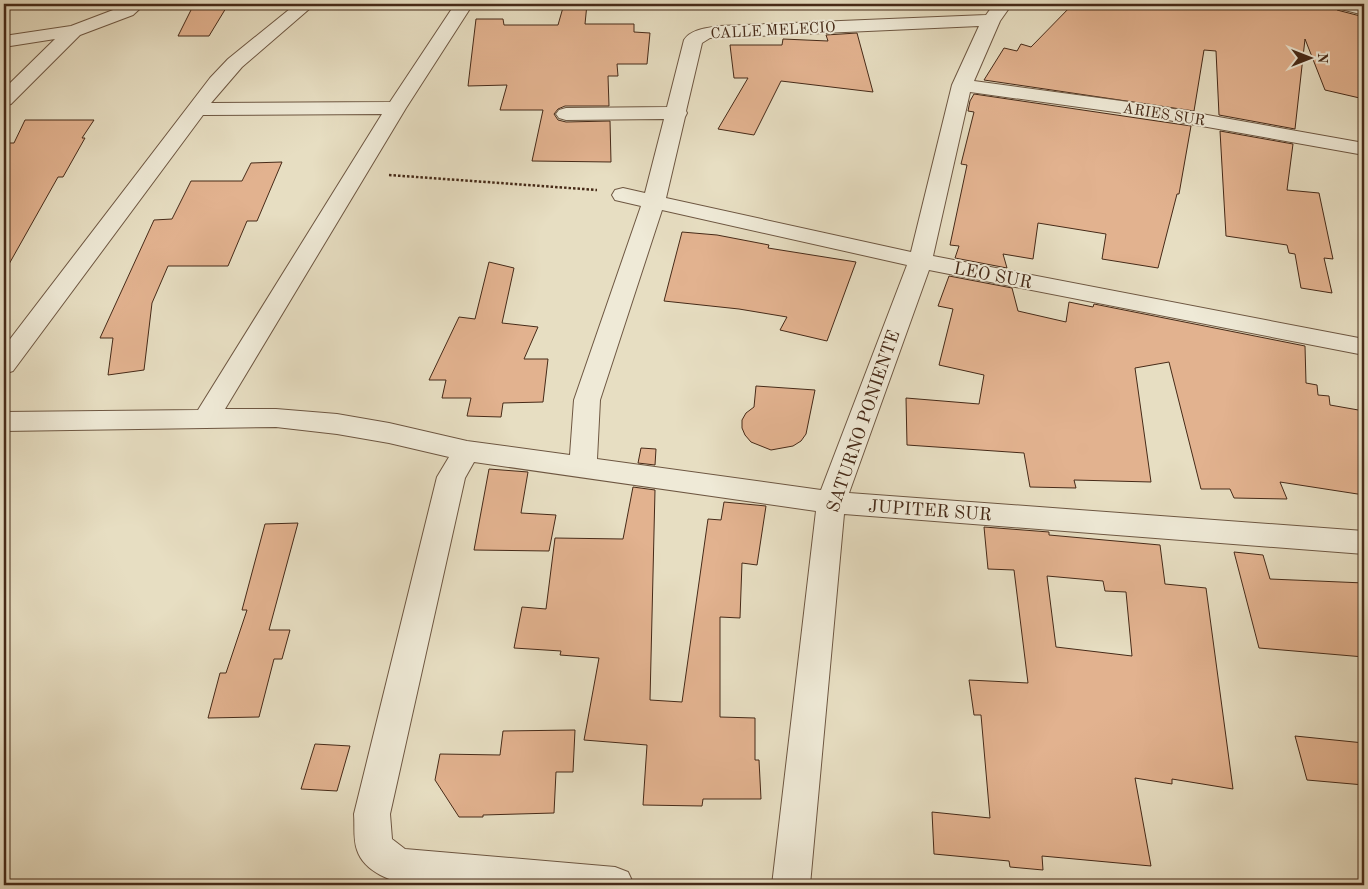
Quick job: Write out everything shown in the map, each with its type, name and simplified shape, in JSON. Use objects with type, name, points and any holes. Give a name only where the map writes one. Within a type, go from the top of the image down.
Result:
[{"type":"street","points":[[4,41],[74,31],[127,11],[136,4]]},
{"type":"street","points":[[4,365],[217,82],[306,4]]},
{"type":"street","points":[[206,419],[396,108],[464,4]]},
{"type":"street","points":[[1343,4],[1364,10]]},
{"type":"street","name":"SATURNO PONIENTE","points":[[791,885],[831,502],[920,261],[962,85],[997,12]]},
{"type":"street","name":"CALLE MELECIO","points":[[583,467],[587,400],[654,201],[677,113],[693,40],[704,34],[719,31],[997,12]]},
{"type":"street","points":[[4,100],[74,31]]},
{"type":"street","name":"ARIES SUR","points":[[962,85],[1151,112],[1364,149]]},
{"type":"street","points":[[197,109],[396,108]]},
{"type":"street","points":[[566,114],[677,113]]},
{"type":"street","name":"LEO SUR","points":[[623,195],[920,261],[1364,346]]},
{"type":"street","name":"JUPITER SUR","points":[[5,427],[276,418],[337,424],[389,433],[468,451],[831,502],[1364,543]]},
{"type":"street","points":[[468,451],[451,477],[372,814],[374,848],[399,866],[615,885]]},
{"type":"path","points":[[358,173],[573,187],[623,195]]},
{"type":"building","points":[[564,4],[587,4],[585,24],[634,24],[634,32],[650,33],[647,64],[617,64],[618,76],[608,76],[609,106],[565,106],[558,109],[554,114],[558,120],[566,122],[610,121],[611,162],[532,161],[543,110],[500,110],[507,85],[468,86],[476,19],[503,19],[504,25],[558,25]]},
{"type":"building","points":[[1073,4],[1324,4],[1334,6],[1337,10],[1364,17],[1364,99],[1325,90],[1305,39],[1295,129],[1219,115],[1216,51],[1204,50],[1194,111],[984,80],[1004,48],[1017,51],[1021,44],[1031,47]]},
{"type":"building","points":[[192,8],[226,8],[209,36],[178,36]]},
{"type":"building","points":[[857,33],[873,92],[781,81],[754,135],[718,129],[748,78],[734,78],[730,45],[782,45],[783,39],[828,41],[826,35]]},
{"type":"building","points":[[974,94],[1191,126],[1179,194],[1177,194],[1158,268],[1102,259],[1106,234],[1038,223],[1033,259],[1003,254],[1007,268],[955,258],[959,246],[950,245],[967,165],[961,164],[974,112],[968,111]]},
{"type":"building","points":[[25,120],[94,120],[82,138],[85,138],[63,177],[58,177],[4,273],[4,143],[14,143]]},
{"type":"building","points":[[1220,131],[1293,144],[1287,190],[1319,193],[1333,259],[1324,258],[1332,293],[1301,288],[1295,254],[1289,253],[1287,245],[1226,236]]},
{"type":"building","points":[[282,162],[257,221],[247,221],[228,266],[168,266],[152,303],[144,370],[108,375],[113,338],[100,338],[154,220],[172,219],[191,181],[242,181],[251,163]]},
{"type":"building","points":[[682,232],[717,235],[769,245],[768,248],[856,262],[827,341],[780,330],[787,317],[739,309],[664,301]]},
{"type":"building","points":[[489,262],[514,268],[502,323],[538,327],[524,359],[548,359],[543,402],[503,403],[501,417],[467,416],[471,398],[442,398],[446,380],[429,380],[459,317],[475,319]]},
{"type":"building","points":[[949,276],[1012,288],[1018,311],[1066,322],[1069,302],[1093,307],[1094,304],[1305,346],[1306,383],[1317,385],[1318,395],[1329,396],[1330,405],[1364,411],[1364,495],[1280,482],[1287,499],[1234,498],[1230,489],[1201,489],[1169,362],[1135,368],[1151,482],[1074,480],[1076,488],[1030,487],[1024,453],[907,445],[906,398],[979,404],[984,375],[939,365],[953,309],[938,306]]},
{"type":"building","points":[[756,386],[815,390],[806,434],[801,441],[793,446],[771,450],[751,442],[745,435],[742,428],[742,420],[746,413],[754,407]]},
{"type":"building","points":[[641,448],[656,449],[655,465],[638,463]]},
{"type":"building","points":[[489,469],[528,472],[521,513],[556,515],[549,551],[474,550]]},
{"type":"building","points":[[633,487],[655,490],[650,700],[682,702],[708,519],[721,520],[724,502],[766,506],[757,565],[742,563],[740,618],[720,617],[720,717],[755,718],[755,760],[759,760],[761,799],[703,799],[702,806],[643,805],[647,745],[584,740],[599,658],[560,655],[561,651],[514,648],[522,607],[546,609],[555,538],[623,539]]},
{"type":"building","points":[[298,523],[269,630],[290,630],[282,659],[274,659],[259,717],[208,718],[220,673],[226,673],[247,610],[242,610],[265,524]]},
{"type":"building","points":[[984,527],[1049,532],[1049,535],[1160,545],[1165,584],[1206,588],[1233,789],[1172,779],[1172,784],[1135,778],[1151,866],[1042,856],[1043,870],[1010,867],[1009,861],[934,854],[932,812],[990,818],[981,715],[974,715],[969,680],[1028,683],[1014,570],[988,569]],"holes":[[[1047,576],[1103,581],[1105,591],[1126,592],[1132,656],[1056,647]]]},
{"type":"building","points":[[1234,552],[1263,555],[1270,579],[1364,583],[1364,657],[1259,648]]},
{"type":"building","points":[[575,730],[573,772],[556,772],[554,813],[459,817],[435,780],[440,754],[500,755],[503,731]]},
{"type":"building","points":[[1295,736],[1364,743],[1364,785],[1307,780]]},
{"type":"building","points":[[315,744],[350,746],[337,791],[301,789]]}]
